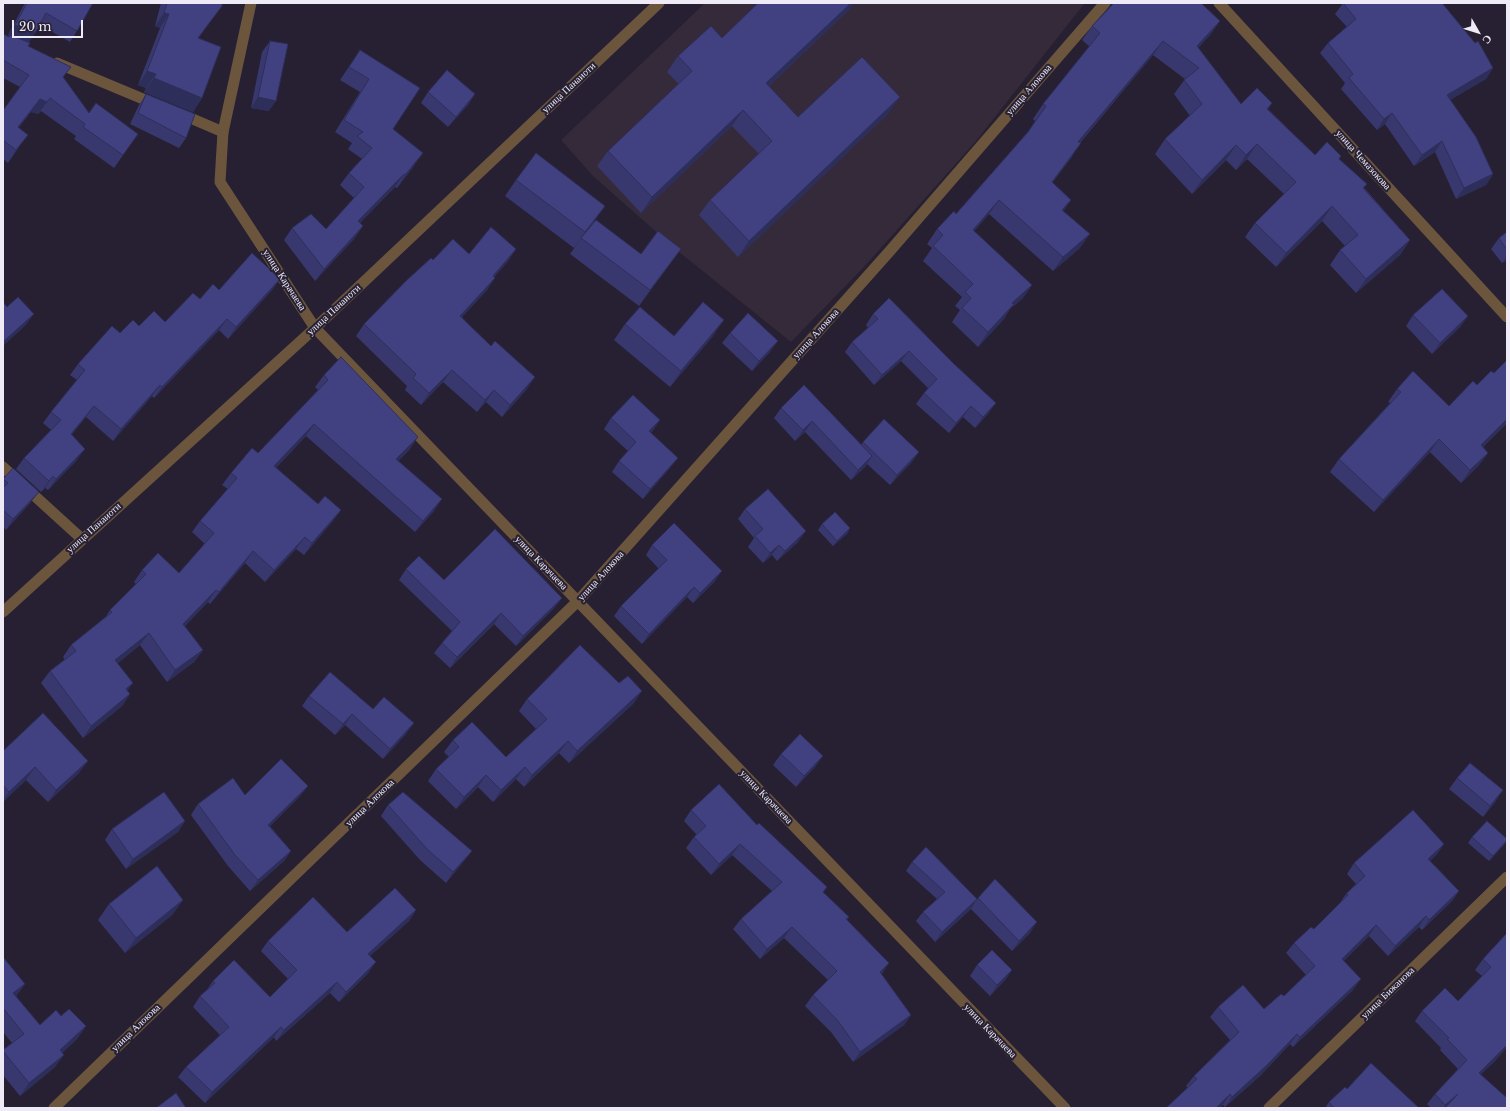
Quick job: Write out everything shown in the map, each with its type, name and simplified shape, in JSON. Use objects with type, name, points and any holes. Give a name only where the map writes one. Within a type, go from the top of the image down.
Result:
[{"type":"street","name":"улица Карачаева","points":[[251,3],[223,132],[220,182],[315,328],[1064,1108]]},
{"type":"street","name":"улица Панаиоти","points":[[3,612],[315,328],[659,3]]},
{"type":"street","name":"улица Алокова","points":[[54,1108],[578,602],[889,252],[1105,3]]},
{"type":"street","name":"улица Чемазокова","points":[[1219,3],[1507,317]]},
{"type":"street","points":[[47,60],[223,132]]},
{"type":"street","points":[[3,467],[82,539]]},
{"type":"street","name":"улица Бижанова","points":[[1269,1108],[1507,877]]},
{"type":"shaded area","points":[[705,3],[1084,4],[976,141],[863,268],[791,342],[679,252],[593,176],[561,140]]},
{"type":"building","points":[[27,3],[93,3],[77,31],[46,13],[35,33],[15,25]]},
{"type":"building","points":[[167,3],[222,3],[222,6],[198,38],[221,47],[202,98],[154,78],[156,74],[147,71],[169,14],[164,13]]},
{"type":"building","points":[[758,3],[851,3],[766,83],[798,117],[862,57],[900,97],[749,241],[710,200],[772,141],[743,110],[652,197],[608,151],[692,71],[678,56],[711,26],[722,38]]},
{"type":"building","points":[[1114,3],[1201,3],[1220,21],[1197,46],[1241,104],[1257,88],[1272,103],[1267,109],[1315,155],[1327,142],[1341,156],[1339,159],[1367,184],[1363,188],[1410,240],[1366,279],[1340,250],[1358,235],[1332,206],[1286,253],[1255,223],[1296,182],[1257,144],[1246,155],[1236,145],[1202,180],[1165,139],[1202,104],[1184,80],[1199,68],[1163,41],[1078,142],[1081,143],[1052,182],[1071,200],[1062,210],[1090,234],[1063,257],[999,200],[973,230],[1032,285],[1012,303],[1014,304],[988,332],[962,308],[971,298],[965,292],[973,284],[933,246],[943,235],[937,229],[954,211],[956,214],[1028,132],[1046,106],[1043,104],[1100,33],[1092,26]]},
{"type":"building","points":[[1343,3],[1442,3],[1475,43],[1478,41],[1493,68],[1447,95],[1476,137],[1493,174],[1464,188],[1442,141],[1422,155],[1392,113],[1384,119],[1349,78],[1353,74],[1328,43],[1356,19]]},
{"type":"building","points":[[3,34],[9,37],[10,35],[30,43],[28,46],[71,67],[63,77],[89,113],[96,103],[138,134],[123,155],[83,127],[85,124],[50,98],[47,102],[40,99],[18,127],[28,135],[16,150],[3,140],[3,109],[29,75],[3,60]]},
{"type":"building","points":[[270,41],[288,44],[276,101],[258,97]]},
{"type":"building","points":[[360,50],[420,88],[393,129],[423,153],[405,175],[404,174],[358,221],[363,226],[324,269],[292,228],[311,214],[326,229],[364,187],[349,173],[372,148],[357,136],[363,132],[344,120],[369,79],[349,67]]},
{"type":"building","points":[[447,70],[475,94],[456,117],[428,92]]},
{"type":"building","points":[[146,94],[195,114],[186,138],[138,113]]},
{"type":"building","points":[[536,153],[605,206],[585,232],[516,180]]},
{"type":"building","points":[[596,220],[641,254],[658,231],[681,249],[650,290],[581,238]]},
{"type":"building","points":[[491,227],[516,249],[493,276],[495,278],[460,316],[491,346],[495,341],[535,377],[510,405],[494,390],[485,400],[452,370],[429,393],[413,378],[416,374],[364,324],[406,281],[431,258],[433,260],[453,239],[469,254]]},
{"type":"building","points":[[1507,232],[1507,250],[1499,238]]},
{"type":"building","points":[[252,253],[280,279],[236,327],[227,319],[162,387],[160,385],[121,429],[94,406],[71,434],[85,449],[56,479],[53,476],[49,481],[24,458],[61,420],[51,412],[85,370],[78,364],[112,326],[120,333],[133,320],[139,326],[154,311],[165,322],[193,293],[200,299],[213,284],[219,290]]},
{"type":"building","points":[[1442,289],[1468,316],[1440,343],[1413,315]]},
{"type":"building","points":[[18,297],[34,314],[3,342],[3,302],[7,307]]},
{"type":"building","points":[[889,298],[953,363],[996,403],[983,417],[971,406],[956,423],[924,393],[937,379],[909,351],[882,375],[852,342],[878,319],[873,314]]},
{"type":"building","points":[[703,302],[724,320],[681,371],[625,324],[640,307],[674,336]]},
{"type":"building","points":[[748,313],[778,341],[759,361],[730,333]]},
{"type":"building","points":[[341,357],[418,437],[396,459],[442,499],[423,521],[314,424],[274,466],[318,504],[325,496],[341,510],[312,543],[305,537],[274,570],[253,551],[219,592],[216,590],[183,624],[203,650],[175,670],[149,633],[115,660],[133,683],[126,689],[130,694],[91,726],[50,671],[76,651],[71,645],[112,612],[110,610],[146,574],[142,570],[158,553],[179,573],[214,533],[200,521],[237,478],[231,473],[252,448],[258,453],[328,380],[324,375]]},
{"type":"building","points":[[1507,360],[1507,419],[1481,445],[1488,453],[1470,470],[1439,439],[1383,500],[1339,459],[1401,392],[1397,389],[1413,371],[1449,406],[1473,381],[1477,385],[1491,371],[1494,373]]},
{"type":"building","points":[[804,385],[872,456],[858,470],[812,421],[803,430],[781,408]]},
{"type":"building","points":[[633,395],[660,420],[649,431],[678,458],[650,489],[619,461],[636,442],[611,418]]},
{"type":"building","points":[[884,419],[919,452],[897,475],[863,442]]},
{"type":"building","points":[[13,468],[39,492],[13,519],[3,510],[3,488],[8,483],[3,479]]},
{"type":"building","points":[[768,489],[806,531],[785,551],[779,545],[770,553],[755,536],[763,529],[745,509]]},
{"type":"building","points":[[835,512],[850,528],[837,541],[822,524]]},
{"type":"building","points":[[674,523],[722,571],[700,593],[694,587],[649,634],[621,606],[667,560],[652,545]]},
{"type":"building","points":[[495,529],[562,598],[523,636],[501,613],[457,657],[442,643],[460,622],[406,569],[419,556],[444,580]]},
{"type":"building","points":[[580,645],[619,683],[628,676],[642,691],[577,751],[568,741],[532,775],[525,767],[501,790],[486,775],[464,797],[436,769],[459,747],[453,740],[472,722],[506,757],[547,719],[527,699]]},
{"type":"building","points":[[330,672],[373,709],[384,697],[414,723],[390,749],[352,714],[343,724],[309,696]]},
{"type":"building","points":[[43,713],[88,761],[56,790],[35,767],[9,792],[3,785],[3,751]]},
{"type":"building","points":[[800,734],[823,756],[804,776],[781,754]]},
{"type":"building","points":[[281,759],[308,786],[268,825],[291,851],[258,880],[235,855],[198,804],[233,778],[245,795]]},
{"type":"building","points":[[1470,763],[1503,790],[1490,806],[1457,778]]},
{"type":"building","points":[[719,784],[757,825],[759,823],[827,887],[823,892],[849,917],[846,919],[889,963],[880,972],[911,1015],[860,1052],[838,1021],[813,995],[837,971],[792,927],[767,949],[741,919],[782,882],[740,844],[719,864],[694,837],[706,826],[691,810]]},
{"type":"building","points":[[164,792],[185,821],[133,859],[112,829]]},
{"type":"building","points":[[403,792],[472,851],[453,872],[427,849],[388,805]]},
{"type":"building","points":[[1413,810],[1444,844],[1428,859],[1459,891],[1429,920],[1426,916],[1395,946],[1376,925],[1342,959],[1361,979],[1300,1037],[1297,1034],[1267,1065],[1232,1097],[1230,1094],[1216,1108],[1166,1108],[1197,1079],[1194,1076],[1239,1032],[1218,1007],[1243,985],[1264,1009],[1281,994],[1284,996],[1315,966],[1294,943],[1311,927],[1314,929],[1348,895],[1346,894],[1365,876],[1354,863]]},
{"type":"building","points":[[1487,821],[1507,839],[1493,856],[1472,837]]},
{"type":"building","points":[[926,847],[977,899],[942,932],[923,912],[945,892],[912,862]]},
{"type":"building","points":[[157,866],[183,900],[136,938],[109,904]]},
{"type":"building","points":[[995,879],[1037,922],[1019,941],[978,898]]},
{"type":"building","points":[[395,888],[416,910],[368,954],[376,962],[346,992],[337,982],[284,1030],[281,1027],[212,1092],[186,1067],[229,1027],[200,996],[215,983],[213,981],[234,960],[270,997],[297,970],[268,941],[313,897],[347,932]]},
{"type":"building","points":[[1507,933],[1507,1045],[1479,1073],[1507,1098],[1507,1108],[1445,1108],[1458,1094],[1445,1105],[1435,1094],[1467,1060],[1447,1039],[1449,1038],[1422,1011],[1445,988],[1458,1001],[1491,967],[1483,959]]},
{"type":"building","points":[[992,950],[1012,970],[997,985],[977,965]]},
{"type":"building","points":[[3,957],[25,984],[13,993],[40,1025],[56,1010],[61,1016],[69,1009],[86,1026],[60,1050],[64,1055],[29,1083],[3,1051],[24,1034],[3,1008]]},
{"type":"building","points":[[1371,1063],[1419,1108],[1334,1108],[1329,1102],[1345,1087],[1347,1089]]},
{"type":"building","points":[[176,1093],[186,1108],[156,1108]]}]
